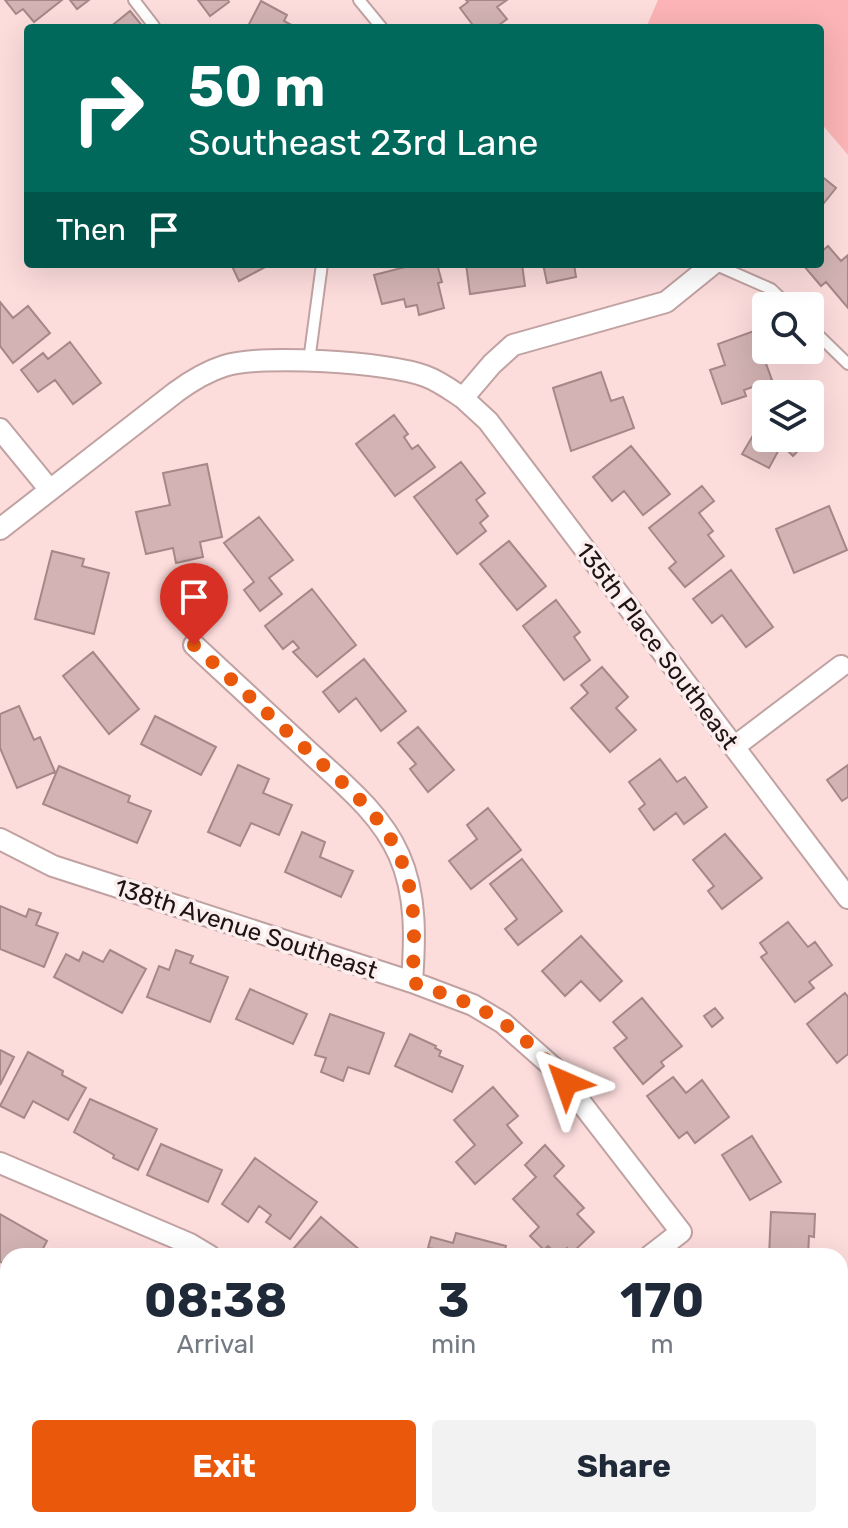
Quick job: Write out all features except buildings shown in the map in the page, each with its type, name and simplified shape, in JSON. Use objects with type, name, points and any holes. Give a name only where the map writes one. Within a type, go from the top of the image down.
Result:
[{"type":"street","points":[[463,398],[513,345],[666,302],[709,268]]},
{"type":"street","name":"135th Place Southeast","points":[[0,529],[200,375],[226,365],[263,360],[309,361],[382,367],[424,375],[463,398],[488,421],[848,898]]},
{"type":"street","points":[[0,429],[50,490]]},
{"type":"street","points":[[194,645],[363,802],[388,833],[400,858],[411,895],[415,941],[412,982]]},
{"type":"street","points":[[734,747],[841,666]]},
{"type":"street","name":"138th Avenue Southeast","points":[[0,839],[53,866],[412,982],[473,1005],[503,1023],[570,1088],[681,1232],[660,1248]]},
{"type":"street","points":[[0,1163],[197,1248]]},
{"type":"lane","points":[[134,0],[152,24]]},
{"type":"lane","points":[[359,0],[379,24]]},
{"type":"lane","points":[[309,361],[321,268]]},
{"type":"lane","points":[[723,268],[774,292]]},
{"type":"lane","points":[[824,341],[848,364]]},
{"type":"shaded area","points":[[658,0],[848,0],[848,155],[824,127],[824,24],[648,24]]},
{"type":"route","points":[[194,645],[363,802],[388,833],[400,858],[411,895],[415,941],[412,982],[473,1005],[503,1023],[555,1069],[566,1083]]}]
